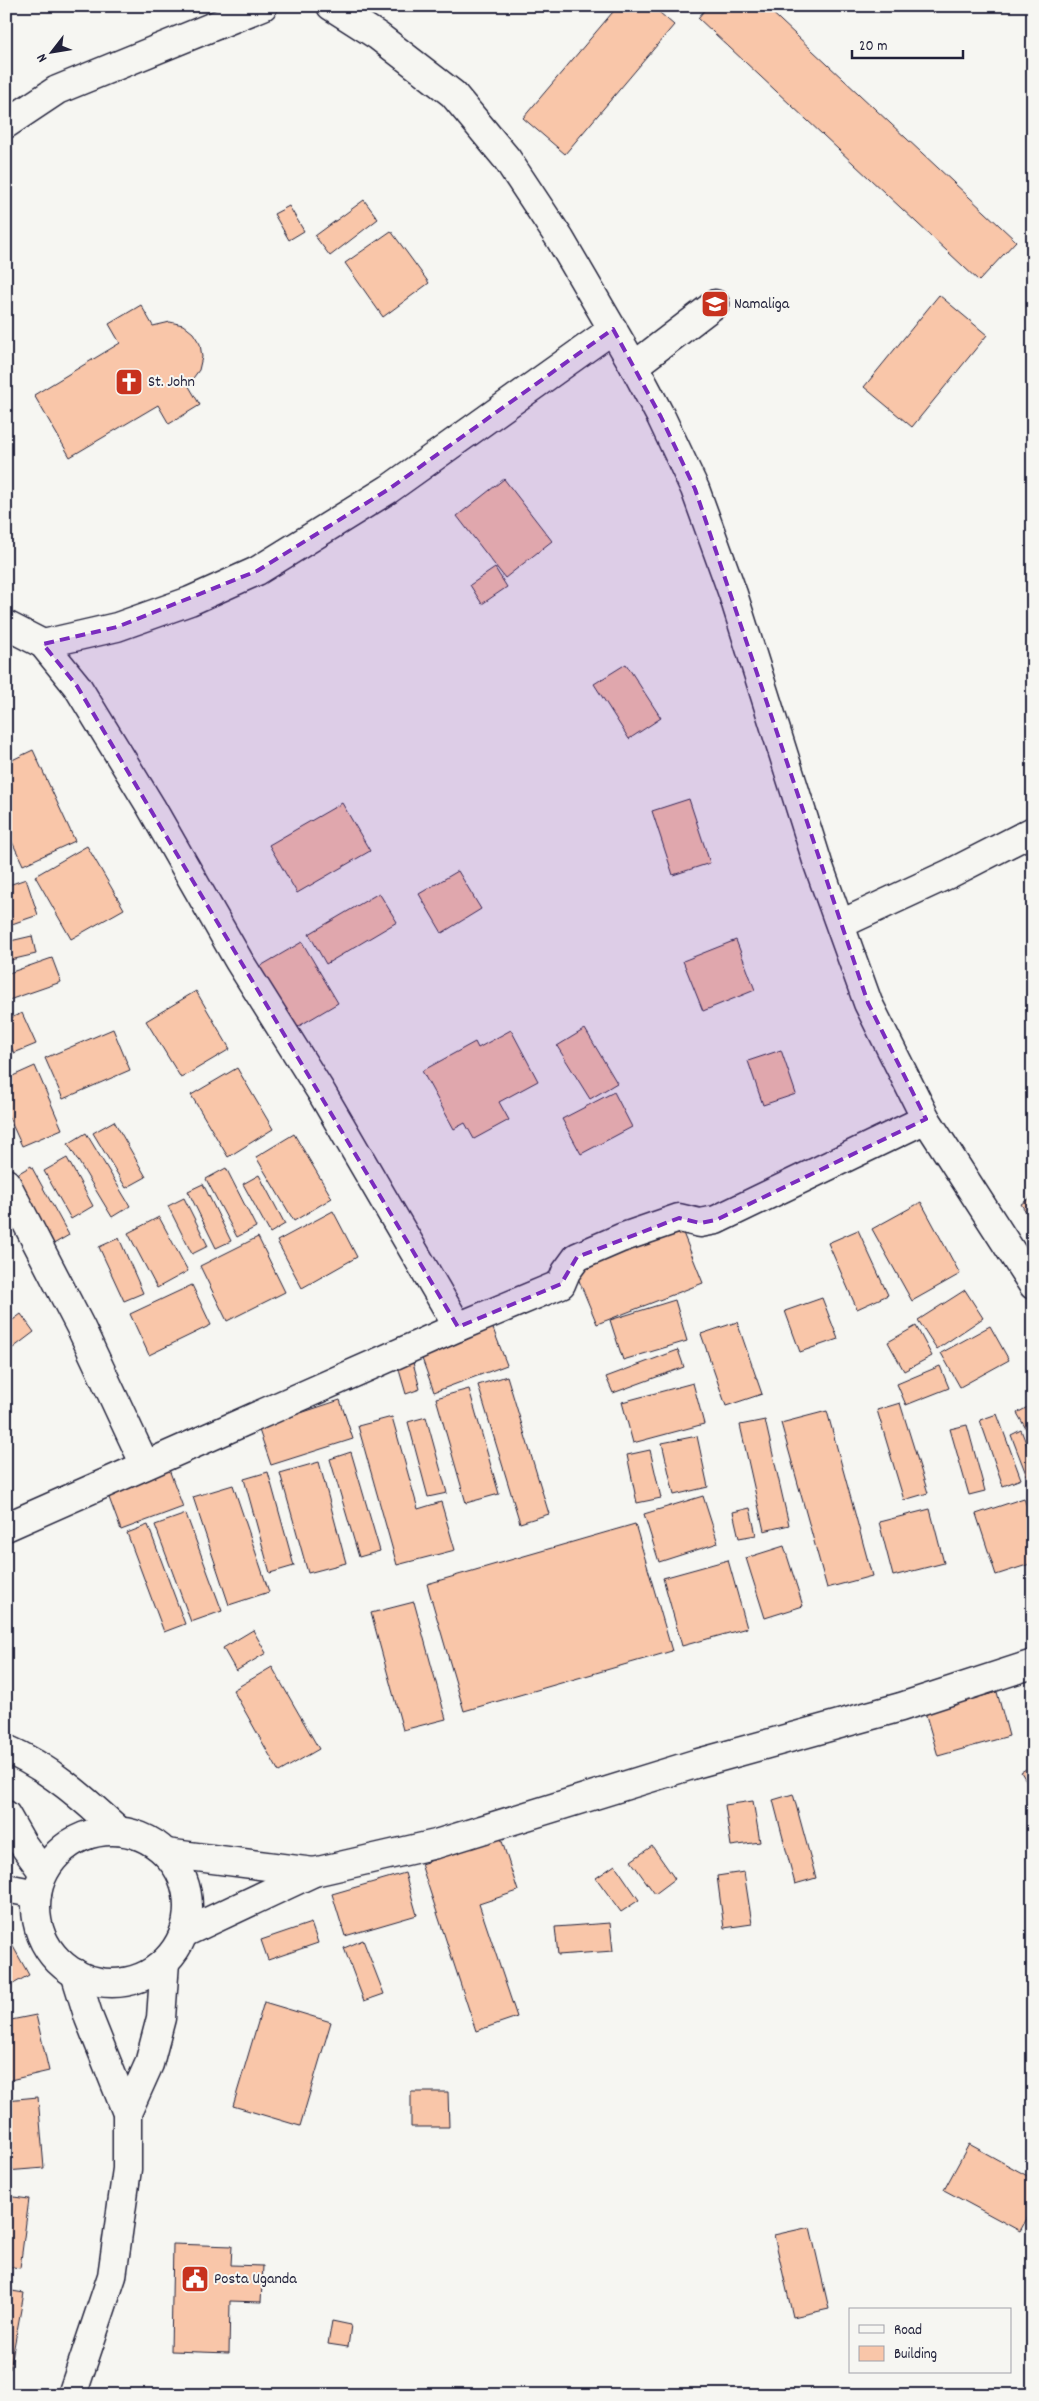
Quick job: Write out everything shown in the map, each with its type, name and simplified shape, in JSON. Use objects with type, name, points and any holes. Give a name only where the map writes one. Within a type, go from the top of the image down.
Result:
[{"type":"street","points":[[6,124],[57,90],[263,6]]},
{"type":"street","points":[[331,6],[378,36],[453,94],[512,167],[560,239],[662,417],[695,489],[733,594],[818,864],[868,1003],[926,1119],[1033,1285]]},
{"type":"street","points":[[634,366],[715,304]]},
{"type":"street","points":[[43,644],[117,627],[190,601],[257,571],[389,489],[613,329]]},
{"type":"street","points":[[6,625],[43,644],[77,686],[239,961],[320,1090],[458,1327]]},
{"type":"street","points":[[841,924],[951,873],[1033,831]]},
{"type":"street","points":[[6,1527],[458,1327],[561,1284],[566,1272],[577,1258],[653,1226],[679,1218],[700,1223],[716,1220],[926,1119]]},
{"type":"street","points":[[6,1183],[81,1328],[145,1465]]},
{"type":"street","points":[[184,1933],[314,1872],[436,1844],[695,1764],[902,1707],[1033,1664]]},
{"type":"street","points":[[6,1749],[22,1756],[83,1797],[119,1831]]},
{"type":"street","points":[[6,1815],[22,1843],[40,1883]]},
{"type":"street","points":[[119,1831],[144,1838],[166,1853],[182,1877],[188,1905],[184,1933],[176,1949],[165,1962],[145,1976],[122,1982],[98,1982],[75,1973],[57,1959],[44,1940],[37,1918],[40,1883],[57,1854],[75,1840],[96,1832],[119,1831]]},
{"type":"street","points":[[166,1853],[314,1872]]},
{"type":"street","points":[[6,1888],[40,1883]]},
{"type":"street","points":[[127,2113],[149,2064],[160,2018],[165,1962]]},
{"type":"street","points":[[72,2395],[112,2276],[127,2169],[127,2113],[89,2018],[75,1973]]},
{"type":"highlighted area","points":[[613,329],[661,417],[695,489],[868,1003],[926,1119],[716,1220],[700,1223],[679,1218],[577,1257],[561,1284],[458,1327],[77,686],[43,644],[117,627],[257,571],[389,489]]},
{"type":"building","points":[[618,6],[652,6],[674,25],[565,154],[523,118]]},
{"type":"building","points":[[708,6],[765,6],[1016,241],[979,281],[698,18]]},
{"type":"building","points":[[364,200],[378,219],[330,256],[315,236]]},
{"type":"building","points":[[289,206],[304,231],[289,240],[274,214]]},
{"type":"building","points":[[391,231],[429,283],[383,317],[345,263]]},
{"type":"building","points":[[939,295],[987,335],[912,427],[864,387]]},
{"type":"building","points":[[141,305],[153,326],[170,322],[183,325],[193,333],[200,344],[202,357],[199,370],[191,381],[187,383],[200,405],[169,424],[158,405],[70,457],[34,395],[120,343],[109,324]]},
{"type":"building","points":[[504,479],[552,541],[505,578],[457,516]]},
{"type":"building","points":[[495,568],[507,587],[482,604],[470,585]]},
{"type":"building","points":[[626,664],[661,718],[629,739],[594,684]]},
{"type":"building","points":[[33,750],[75,841],[23,865],[6,829],[6,763]]},
{"type":"building","points":[[689,799],[710,863],[673,875],[652,811]]},
{"type":"building","points":[[342,803],[370,851],[297,893],[269,845]]},
{"type":"building","points":[[87,846],[124,909],[71,939],[35,876]]},
{"type":"building","points":[[458,871],[481,909],[442,933],[419,894]]},
{"type":"building","points":[[26,879],[38,915],[6,926],[6,886]]},
{"type":"building","points":[[379,893],[397,922],[326,964],[309,934]]},
{"type":"building","points":[[32,936],[36,954],[6,961],[6,942]]},
{"type":"building","points":[[736,940],[755,990],[703,1011],[683,961]]},
{"type":"building","points":[[302,942],[338,1003],[294,1029],[257,968]]},
{"type":"building","points":[[52,958],[61,982],[6,1001],[6,974]]},
{"type":"building","points":[[196,991],[230,1049],[181,1078],[146,1021]]},
{"type":"building","points":[[22,1013],[36,1044],[14,1053],[6,1037],[6,1020]]},
{"type":"building","points":[[113,1029],[130,1070],[63,1099],[45,1058]]},
{"type":"building","points":[[585,1029],[617,1083],[590,1099],[557,1046]]},
{"type":"building","points":[[511,1030],[538,1081],[499,1102],[509,1120],[474,1139],[465,1123],[454,1129],[422,1071],[475,1042],[478,1048]]},
{"type":"building","points":[[781,1050],[796,1094],[763,1105],[748,1061]]},
{"type":"building","points":[[35,1066],[62,1129],[22,1146],[6,1111],[6,1079]]},
{"type":"building","points":[[237,1068],[273,1129],[228,1157],[191,1095]]},
{"type":"building","points":[[614,1092],[632,1127],[581,1154],[562,1119]]},
{"type":"building","points":[[114,1121],[146,1177],[126,1188],[93,1133]]},
{"type":"building","points":[[86,1133],[130,1206],[112,1217],[68,1144]]},
{"type":"building","points":[[294,1134],[332,1198],[294,1221],[256,1157]]},
{"type":"building","points":[[67,1158],[93,1206],[71,1219],[44,1171]]},
{"type":"building","points":[[31,1166],[69,1235],[45,1249],[7,1180]]},
{"type":"building","points":[[226,1168],[256,1227],[237,1237],[206,1179]]},
{"type":"building","points":[[259,1175],[285,1224],[270,1233],[243,1184]]},
{"type":"building","points":[[203,1184],[231,1241],[216,1248],[188,1191]]},
{"type":"building","points":[[1033,1196],[1033,1223],[1021,1204]]},
{"type":"building","points":[[184,1198],[208,1246],[192,1254],[168,1206]]},
{"type":"building","points":[[921,1202],[960,1274],[912,1301],[872,1229]]},
{"type":"building","points":[[333,1211],[357,1257],[302,1288],[277,1241]]},
{"type":"building","points":[[159,1217],[188,1271],[157,1288],[128,1233]]},
{"type":"building","points":[[679,1223],[703,1283],[597,1324],[573,1266]]},
{"type":"building","points":[[858,1230],[888,1295],[857,1309],[828,1243]]},
{"type":"building","points":[[258,1237],[285,1292],[227,1321],[200,1266]]},
{"type":"building","points":[[119,1238],[143,1293],[124,1301],[99,1247]]},
{"type":"building","points":[[192,1285],[211,1325],[149,1355],[130,1314]]},
{"type":"building","points":[[965,1290],[983,1318],[937,1349],[918,1320]]},
{"type":"building","points":[[822,1298],[838,1339],[800,1352],[785,1311]]},
{"type":"building","points":[[675,1300],[687,1341],[623,1360],[610,1320]]},
{"type":"building","points":[[21,1314],[34,1332],[9,1351],[6,1347],[6,1325]]},
{"type":"building","points":[[737,1322],[762,1394],[726,1406],[701,1334]]},
{"type":"building","points":[[492,1326],[507,1365],[434,1392],[420,1353]]},
{"type":"building","points":[[916,1326],[932,1356],[904,1371],[888,1342]]},
{"type":"building","points":[[990,1326],[1009,1360],[960,1387],[941,1353]]},
{"type":"building","points":[[678,1350],[684,1367],[613,1393],[606,1377]]},
{"type":"building","points":[[412,1359],[420,1389],[406,1394],[397,1363]]},
{"type":"building","points":[[940,1366],[949,1388],[906,1405],[897,1384]]},
{"type":"building","points":[[507,1376],[549,1514],[520,1523],[478,1385]]},
{"type":"building","points":[[693,1383],[704,1424],[633,1443],[622,1402]]},
{"type":"building","points":[[469,1389],[499,1494],[466,1503],[436,1398]]},
{"type":"building","points":[[340,1400],[353,1439],[271,1465],[258,1427]]},
{"type":"building","points":[[900,1403],[928,1493],[904,1500],[877,1410]]},
{"type":"building","points":[[1033,1404],[1033,1441],[1017,1413]]},
{"type":"building","points":[[827,1411],[872,1576],[827,1588],[781,1423]]},
{"type":"building","points":[[997,1414],[1021,1479],[1003,1486],[980,1420]]},
{"type":"building","points":[[392,1417],[418,1509],[441,1502],[455,1550],[397,1565],[358,1426]]},
{"type":"building","points":[[426,1417],[447,1493],[428,1497],[408,1422]]},
{"type":"building","points":[[765,1420],[789,1525],[764,1531],[740,1425]]},
{"type":"building","points":[[967,1425],[985,1491],[969,1495],[950,1429]]},
{"type":"building","points":[[1021,1430],[1033,1461],[1033,1492],[1011,1435]]},
{"type":"building","points":[[697,1436],[708,1487],[674,1495],[662,1443]]},
{"type":"building","points":[[650,1450],[661,1498],[637,1503],[627,1455]]},
{"type":"building","points":[[351,1452],[380,1551],[359,1557],[330,1459]]},
{"type":"building","points":[[319,1462],[346,1563],[308,1573],[280,1473]]},
{"type":"building","points":[[167,1464],[183,1507],[121,1530],[105,1487]]},
{"type":"building","points":[[268,1472],[294,1566],[270,1573],[244,1479]]},
{"type":"building","points":[[233,1485],[269,1592],[229,1605],[193,1497]]},
{"type":"building","points":[[703,1496],[718,1543],[659,1562],[644,1514]]},
{"type":"building","points":[[1024,1498],[1033,1525],[1033,1563],[996,1575],[976,1514]]},
{"type":"building","points":[[750,1508],[756,1535],[739,1538],[733,1512]]},
{"type":"building","points":[[930,1509],[944,1563],[893,1576],[879,1522]]},
{"type":"building","points":[[186,1514],[222,1611],[191,1622],[155,1525]]},
{"type":"building","points":[[635,1524],[672,1651],[464,1711],[427,1584]]},
{"type":"building","points":[[148,1525],[185,1624],[164,1632],[127,1533]]},
{"type":"building","points":[[784,1546],[803,1606],[765,1618],[746,1558]]},
{"type":"building","points":[[728,1560],[747,1628],[682,1646],[663,1578]]},
{"type":"building","points":[[414,1602],[446,1719],[403,1730],[371,1613]]},
{"type":"building","points":[[253,1630],[266,1653],[236,1671],[223,1648]]},
{"type":"building","points":[[272,1667],[319,1749],[279,1772],[233,1690]]},
{"type":"building","points":[[997,1692],[1009,1736],[938,1756],[925,1712]]},
{"type":"building","points":[[1033,1765],[1033,1792],[1021,1772]]},
{"type":"building","points":[[793,1794],[816,1878],[795,1884],[773,1800]]},
{"type":"building","points":[[753,1801],[760,1842],[731,1846],[725,1805]]},
{"type":"building","points":[[501,1838],[518,1891],[479,1904],[517,2017],[476,2031],[421,1864]]},
{"type":"building","points":[[652,1846],[675,1879],[655,1894],[631,1861]]},
{"type":"building","points":[[615,1865],[639,1900],[621,1912],[596,1878]]},
{"type":"building","points":[[744,1872],[752,1924],[724,1928],[717,1876]]},
{"type":"building","points":[[405,1873],[417,1915],[345,1936],[332,1894]]},
{"type":"building","points":[[311,1923],[318,1943],[268,1960],[261,1940]]},
{"type":"building","points":[[610,1923],[613,1951],[558,1955],[555,1927]]},
{"type":"building","points":[[6,1934],[29,1975],[6,1988]]},
{"type":"building","points":[[363,1940],[384,1994],[364,2001],[344,1948]]},
{"type":"building","points":[[264,2002],[331,2022],[300,2126],[233,2106]]},
{"type":"building","points":[[36,2015],[49,2071],[6,2081],[6,2021]]},
{"type":"building","points":[[411,2092],[448,2092],[449,2127],[411,2127]]},
{"type":"building","points":[[38,2097],[44,2168],[6,2171],[6,2100]]},
{"type":"building","points":[[969,2144],[1033,2179],[1033,2208],[1020,2231],[944,2190]]},
{"type":"building","points":[[6,2196],[29,2199],[20,2268],[6,2266]]},
{"type":"building","points":[[810,2227],[829,2309],[793,2317],[774,2235]]},
{"type":"building","points":[[173,2244],[232,2246],[231,2265],[263,2266],[261,2302],[230,2301],[229,2353],[171,2351]]},
{"type":"building","points":[[6,2290],[24,2293],[10,2369],[6,2368]]},
{"type":"building","points":[[332,2321],[351,2325],[348,2347],[328,2344]]},
{"type":"place","name":"Namaliga","points":[[715,304]]},
{"type":"place","name":"St. John","points":[[129,382]]},
{"type":"place","name":"Posta Uganda","points":[[195,2279]]}]
